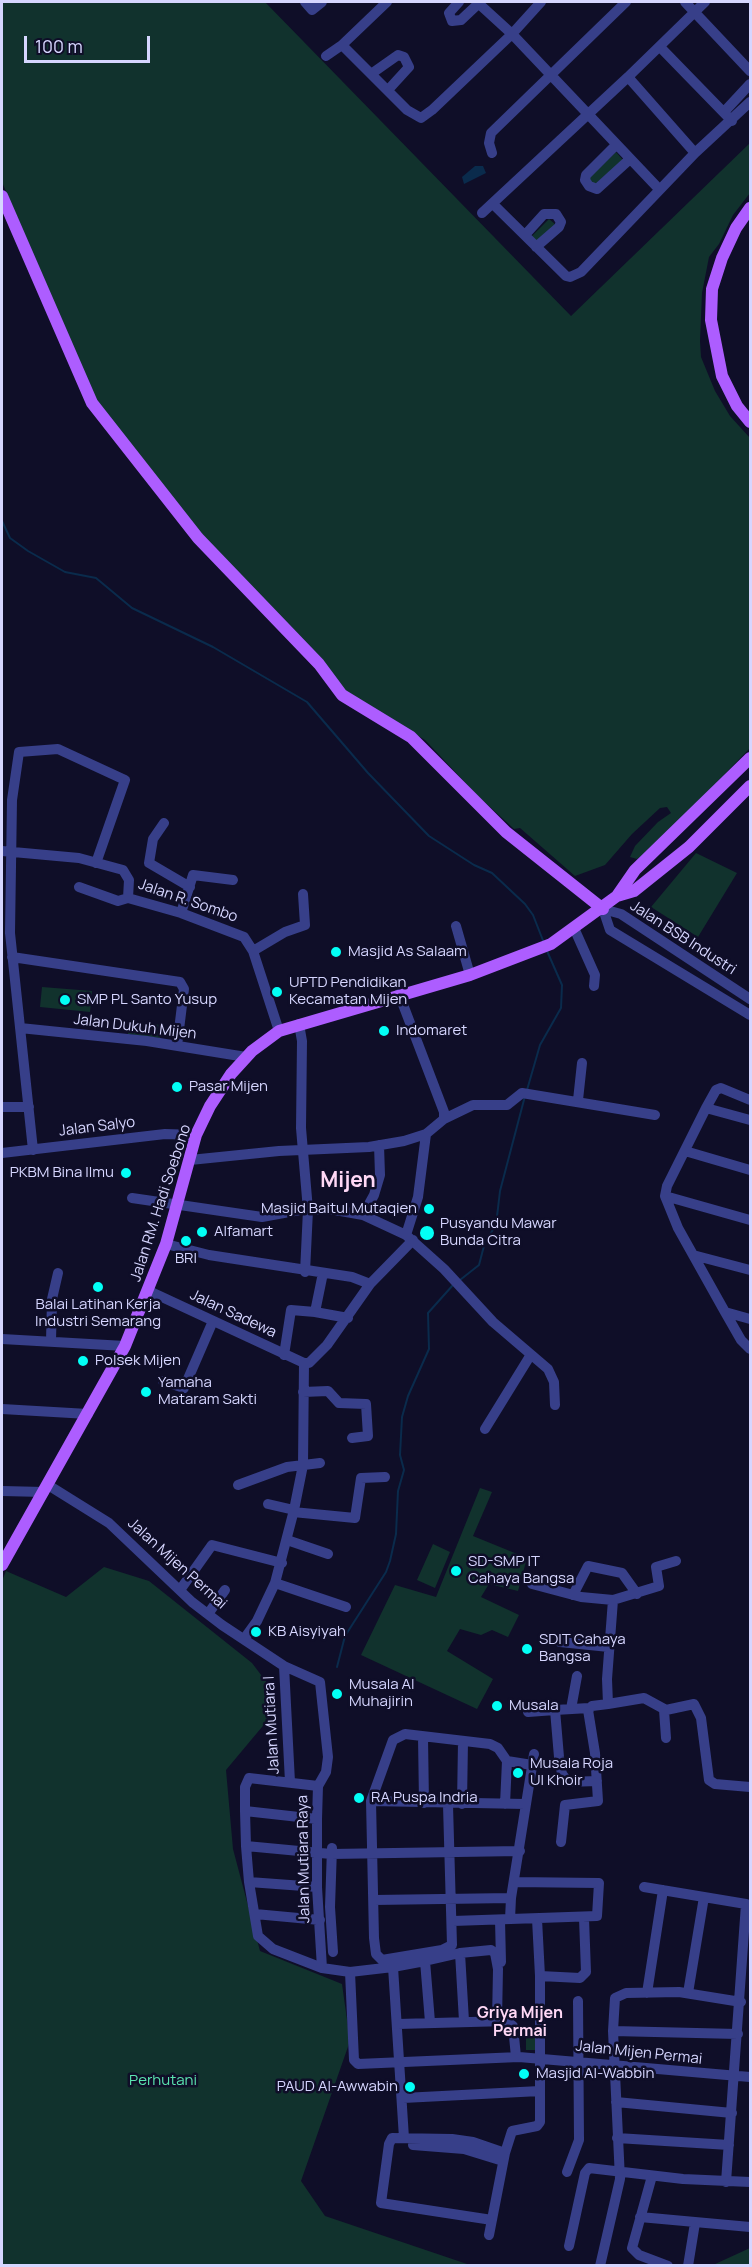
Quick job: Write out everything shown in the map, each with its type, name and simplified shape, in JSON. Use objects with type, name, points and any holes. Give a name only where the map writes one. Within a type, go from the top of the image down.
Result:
[{"type":"main road","points":[[2,196],[92,403],[198,538],[319,664],[342,695],[411,737],[506,832],[603,909]]},
{"type":"main road","points":[[750,208],[736,228],[722,258],[712,289],[711,320],[722,376],[736,406],[750,422]]},
{"type":"main road","name":"Jalan RM. Hadi Soebono","points":[[2,1565],[124,1346],[149,1291],[166,1244],[196,1135],[221,1087],[246,1057],[279,1030],[470,975],[551,944],[603,909],[617,896],[635,870],[750,758]]},
{"type":"main road","name":"Jalan RM. Hadi Soebono","points":[[617,896],[634,891],[689,847],[750,786]]},
{"type":"street","points":[[305,2],[312,10],[322,2]]},
{"type":"street","points":[[326,56],[342,45],[387,2]]},
{"type":"street","points":[[459,2],[449,13],[452,21],[461,20],[478,2],[512,34],[659,189]]},
{"type":"street","points":[[342,45],[414,115],[424,117],[512,34],[541,2]]},
{"type":"street","points":[[492,153],[489,143],[491,132],[626,2]]},
{"type":"street","points":[[685,2],[750,71]]},
{"type":"street","points":[[482,213],[705,2]]},
{"type":"street","points":[[660,47],[732,121]]},
{"type":"street","points":[[371,74],[395,56],[404,57],[409,67],[388,90]]},
{"type":"street","points":[[628,77],[695,153]]},
{"type":"street","points":[[724,112],[750,84]]},
{"type":"street","points":[[493,204],[566,276],[575,276],[695,153],[750,102]]},
{"type":"street","points":[[616,145],[586,175],[585,180],[589,186],[597,189],[630,159]]},
{"type":"street","points":[[525,235],[544,214],[556,214],[561,222],[559,227],[536,247]]},
{"type":"street","points":[[33,1150],[12,957],[6,851],[7,799],[18,754],[24,750],[58,748],[125,780],[96,863]]},
{"type":"street","points":[[164,823],[153,839],[149,863],[190,887]]},
{"type":"street","name":"Jalan R. Sombo","points":[[6,851],[78,858],[123,870],[127,874],[128,898],[181,913],[244,937],[253,951]]},
{"type":"street","points":[[181,913],[193,875],[233,880]]},
{"type":"street","points":[[79,887],[118,901],[128,898]]},
{"type":"street","points":[[279,1030],[253,951],[285,932],[305,925],[303,894]]},
{"type":"street","name":"Jalan BSB Industri","points":[[603,909],[621,914],[750,999]]},
{"type":"street","name":"Jalan BSB Industri","points":[[603,909],[610,930],[750,1015]]},
{"type":"street","points":[[456,926],[470,975]]},
{"type":"street","points":[[574,928],[595,975],[594,986]]},
{"type":"street","points":[[12,957],[180,982],[184,989],[177,1046]]},
{"type":"street","points":[[399,994],[444,1112],[444,1119]]},
{"type":"street","points":[[299,1023],[303,1041],[302,1128],[308,1210],[305,1272]]},
{"type":"street","name":"Jalan Dukuh Mijen","points":[[20,1028],[177,1046],[246,1057]]},
{"type":"street","points":[[578,1100],[582,1064]]},
{"type":"street","points":[[750,1100],[721,1088],[716,1090],[667,1186],[665,1196],[670,1210],[725,1312],[741,1340],[750,1349]]},
{"type":"street","points":[[190,1160],[404,1142],[426,1134],[444,1119],[473,1105],[512,1103],[526,1094],[578,1100],[655,1114]]},
{"type":"street","points":[[2,1107],[29,1107]]},
{"type":"street","points":[[706,1108],[750,1120]]},
{"type":"street","name":"Jalan Salyo","points":[[2,1153],[165,1134],[196,1135]]},
{"type":"street","points":[[244,1639],[257,1621],[275,1583],[294,1511],[303,1465],[304,1363],[309,1363],[327,1346],[370,1284],[410,1237],[426,1134]]},
{"type":"street","points":[[363,1215],[374,1195],[380,1175],[379,1145]]},
{"type":"street","points":[[685,1151],[750,1170]]},
{"type":"street","points":[[665,1196],[750,1220]]},
{"type":"street","points":[[132,1198],[179,1203],[235,1215],[262,1217],[308,1210],[335,1210],[363,1215],[410,1237],[444,1269],[493,1322],[553,1375],[555,1405]]},
{"type":"street","points":[[166,1244],[209,1255],[305,1272],[352,1277],[370,1284]]},
{"type":"street","points":[[693,1254],[750,1270]]},
{"type":"street","points":[[51,1341],[52,1299],[58,1273]]},
{"type":"street","points":[[315,1312],[323,1273]]},
{"type":"street","name":"Jalan Sadewa","points":[[149,1291],[304,1363]]},
{"type":"street","points":[[284,1355],[291,1310],[348,1318]]},
{"type":"street","points":[[725,1312],[750,1319]]},
{"type":"street","points":[[163,1381],[184,1388],[213,1321]]},
{"type":"street","points":[[2,1339],[124,1346]]},
{"type":"street","points":[[485,1429],[530,1356]]},
{"type":"street","points":[[303,1392],[328,1391],[339,1404],[366,1404],[368,1436],[352,1438]]},
{"type":"street","points":[[2,1409],[88,1414]]},
{"type":"street","points":[[238,1485],[287,1467],[320,1463]]},
{"type":"street","points":[[268,1504],[294,1511],[355,1518],[361,1478],[385,1476]]},
{"type":"street","points":[[2,1491],[46,1488]]},
{"type":"street","name":"Jalan Mijen Permai","points":[[46,1488],[110,1523],[208,1614],[284,1666],[318,1681]]},
{"type":"street","points":[[287,1540],[328,1554]]},
{"type":"street","points":[[180,1590],[212,1545],[282,1563]]},
{"type":"street","points":[[532,1584],[573,1595],[613,1600],[658,1586],[655,1569],[657,1565],[676,1561]]},
{"type":"street","points":[[573,1595],[588,1566],[622,1573],[637,1594]]},
{"type":"street","points":[[275,1583],[345,1607]]},
{"type":"street","points":[[208,1614],[225,1590]]},
{"type":"street","points":[[608,1704],[613,1600]]},
{"type":"street","points":[[560,1642],[609,1647]]},
{"type":"street","name":"Jalan Mutiara I","points":[[284,1666],[290,1782]]},
{"type":"street","points":[[571,1709],[577,1676]]},
{"type":"street","name":"Jalan Mutiara Raya","points":[[318,1681],[328,1757],[326,1772],[318,1786],[317,1819],[317,1887],[322,1968]]},
{"type":"street","points":[[528,1712],[589,1708],[644,1698],[664,1710],[690,1704],[698,1706],[709,1780],[715,1784],[750,1786]]},
{"type":"street","points":[[561,1842],[565,1805],[598,1801],[589,1708]]},
{"type":"street","points":[[555,1710],[563,1778],[570,1782],[597,1781]]},
{"type":"street","points":[[664,1710],[666,1738]]},
{"type":"street","points":[[448,1804],[453,1922],[451,1947],[382,1960],[376,1954],[371,1802],[390,1745],[396,1737],[405,1734],[495,1746],[507,1761],[505,1803]]},
{"type":"street","points":[[423,1737],[424,1803]]},
{"type":"street","points":[[462,1804],[463,1741]]},
{"type":"street","points":[[501,1982],[505,1920],[520,1848],[533,1760],[507,1761]]},
{"type":"street","points":[[318,1786],[248,1779],[245,1787],[249,1882],[258,1936],[263,1943],[322,1968],[350,1972],[425,1961],[460,1953],[491,1950],[495,1953],[498,1969],[497,2020]]},
{"type":"street","points":[[371,1802],[525,1804]]},
{"type":"street","points":[[245,1811],[317,1819]]},
{"type":"street","points":[[246,1846],[372,1851],[520,1848]]},
{"type":"street","points":[[331,1850],[333,1952]]},
{"type":"street","points":[[249,1882],[317,1887]]},
{"type":"street","points":[[453,1922],[597,1916],[599,1883],[514,1882]]},
{"type":"street","points":[[644,1887],[743,1902],[748,1907],[726,2182]]},
{"type":"street","points":[[647,1993],[663,1890]]},
{"type":"street","points":[[688,1993],[704,1897]]},
{"type":"street","points":[[374,1900],[510,1898]]},
{"type":"street","points":[[255,1914],[320,1920]]},
{"type":"street","points":[[540,1976],[580,1978],[585,1975],[584,1918]]},
{"type":"street","points":[[489,2235],[504,2157],[512,2131],[539,2125],[540,1976],[537,1919]]},
{"type":"street","points":[[460,1953],[464,2021]]},
{"type":"street","points":[[425,1961],[430,2022]]},
{"type":"street","points":[[393,1966],[404,2138]]},
{"type":"street","name":"Jalan Mijen Permai","points":[[350,1972],[355,2061],[364,2064],[516,2057],[750,2077]]},
{"type":"street","points":[[600,2265],[620,2172],[613,2031],[614,2002],[620,1995],[688,1993],[741,2002]]},
{"type":"street","points":[[567,2172],[579,2147],[578,2001]]},
{"type":"street","points":[[398,2024],[507,2021],[513,2026],[516,2057]]},
{"type":"street","points":[[613,2031],[738,2034]]},
{"type":"street","points":[[403,2098],[540,2091]]},
{"type":"street","points":[[616,2102],[732,2112]]},
{"type":"street","points":[[492,2216],[380,2198],[389,2144],[391,2138],[463,2140],[504,2157]]},
{"type":"street","points":[[617,2138],[729,2145]]},
{"type":"street","points":[[389,2144],[464,2149],[504,2157]]},
{"type":"street","points":[[568,2246],[586,2169],[726,2182],[750,2182]]},
{"type":"street","points":[[652,2175],[632,2248],[639,2255],[668,2265]]},
{"type":"street","points":[[640,2217],[750,2227]]},
{"type":"street","points":[[688,2265],[695,2223]]},
{"type":"green space","points":[[2,2],[265,2],[571,316],[750,143],[750,193],[733,215],[719,244],[709,257],[702,293],[700,341],[701,357],[715,391],[730,416],[750,438],[750,748],[651,850],[637,859],[630,857],[635,846],[658,822],[671,813],[667,807],[660,808],[632,834],[605,865],[575,876],[520,828],[514,829],[477,795],[425,740],[345,691],[202,535],[96,401],[2,182]]},
{"type":"green space","points":[[616,152],[623,160],[594,185],[589,178]]},
{"type":"green space","points":[[549,219],[556,225],[537,243],[531,237]]},
{"type":"green space","points":[[696,853],[737,873],[698,937],[651,907]]},
{"type":"green space","points":[[42,987],[92,991],[90,1012],[40,1007]]},
{"type":"green space","points":[[129,1022],[162,1025],[160,1038],[128,1034]]},
{"type":"green space","points":[[480,1488],[492,1492],[473,1536],[527,1558],[518,1591],[489,1584],[481,1597],[519,1615],[508,1637],[492,1630],[481,1635],[460,1629],[447,1651],[493,1679],[477,1709],[361,1655],[395,1585],[436,1597]]},
{"type":"green space","points":[[433,1544],[450,1552],[435,1588],[417,1580]]},
{"type":"green space","name":"Perhutani","points":[[104,1567],[149,1581],[252,1663],[277,1696],[267,1721],[226,1770],[233,1849],[260,1951],[342,1984],[350,2041],[301,2181],[325,2216],[470,2265],[2,2265],[2,1581],[6,1571],[66,1597]]},
{"type":"green space","points":[[526,2033],[535,2033],[535,2050],[526,2050]]},
{"type":"green space","points":[[750,2248],[750,2265],[713,2265]]},
{"type":"water","points":[[475,166],[483,166],[486,173],[464,184],[462,177]]},
{"type":"waterway","points":[[2,521],[10,538],[28,551],[65,572],[96,578],[132,608],[213,647],[307,702],[368,773],[429,836],[474,865],[492,873],[525,904],[533,915],[544,943]]},
{"type":"waterway","points":[[527,1090],[540,1045],[561,1008],[562,985],[547,951]]},
{"type":"waterway","points":[[460,1280],[479,1265],[485,1242],[496,1225],[500,1191],[525,1096]]},
{"type":"waterway","points":[[337,1667],[345,1636],[386,1572],[390,1561],[396,1534],[398,1491],[404,1470],[400,1455],[402,1417],[408,1396],[429,1349],[428,1313],[453,1285]]},
{"type":"place","name":"Masjid As Salaam","points":[[336,952]]},
{"type":"place","name":"UPTD Pendidikan Kecamatan Mijen","points":[[277,992]]},
{"type":"place","name":"SMP PL Santo Yusup","points":[[65,1000]]},
{"type":"place","name":"Indomaret","points":[[384,1031]]},
{"type":"place","name":"Pasar Mijen","points":[[177,1087]]},
{"type":"place","name":"PKBM Bina Ilmu","points":[[126,1173]]},
{"type":"place","name":"Masjid Baitul Mutaqien","points":[[429,1209]]},
{"type":"place","name":"Alfamart","points":[[202,1232]]},
{"type":"place","name":"Pusyandu Mawar Bunda Citra","points":[[427,1233]]},
{"type":"place","name":"BRI","points":[[186,1241]]},
{"type":"place","name":"Balai Latihan Kerja Industri Semarang","points":[[98,1287]]},
{"type":"place","name":"Polsek Mijen","points":[[83,1361]]},
{"type":"place","name":"Yamaha Mataram Sakti","points":[[146,1392]]},
{"type":"place","name":"SD-SMP IT Cahaya Bangsa","points":[[456,1571]]},
{"type":"place","name":"KB Aisyiyah","points":[[256,1632]]},
{"type":"place","name":"SDIT Cahaya Bangsa","points":[[527,1649]]},
{"type":"place","name":"Musala Al Muhajirin","points":[[337,1694]]},
{"type":"place","name":"Musala","points":[[497,1706]]},
{"type":"place","name":"Musala Roja Ul Khoir","points":[[518,1773]]},
{"type":"place","name":"RA Puspa Indria","points":[[359,1798]]},
{"type":"place","name":"Masjid Al-Wabbin","points":[[524,2074]]},
{"type":"place","name":"PAUD Al-Awwabin","points":[[410,2087]]},
{"type":"district","name":"Mijen","points":[[348,1181]]},
{"type":"district","name":"Griya Mijen Permai","points":[[520,2023]]}]
